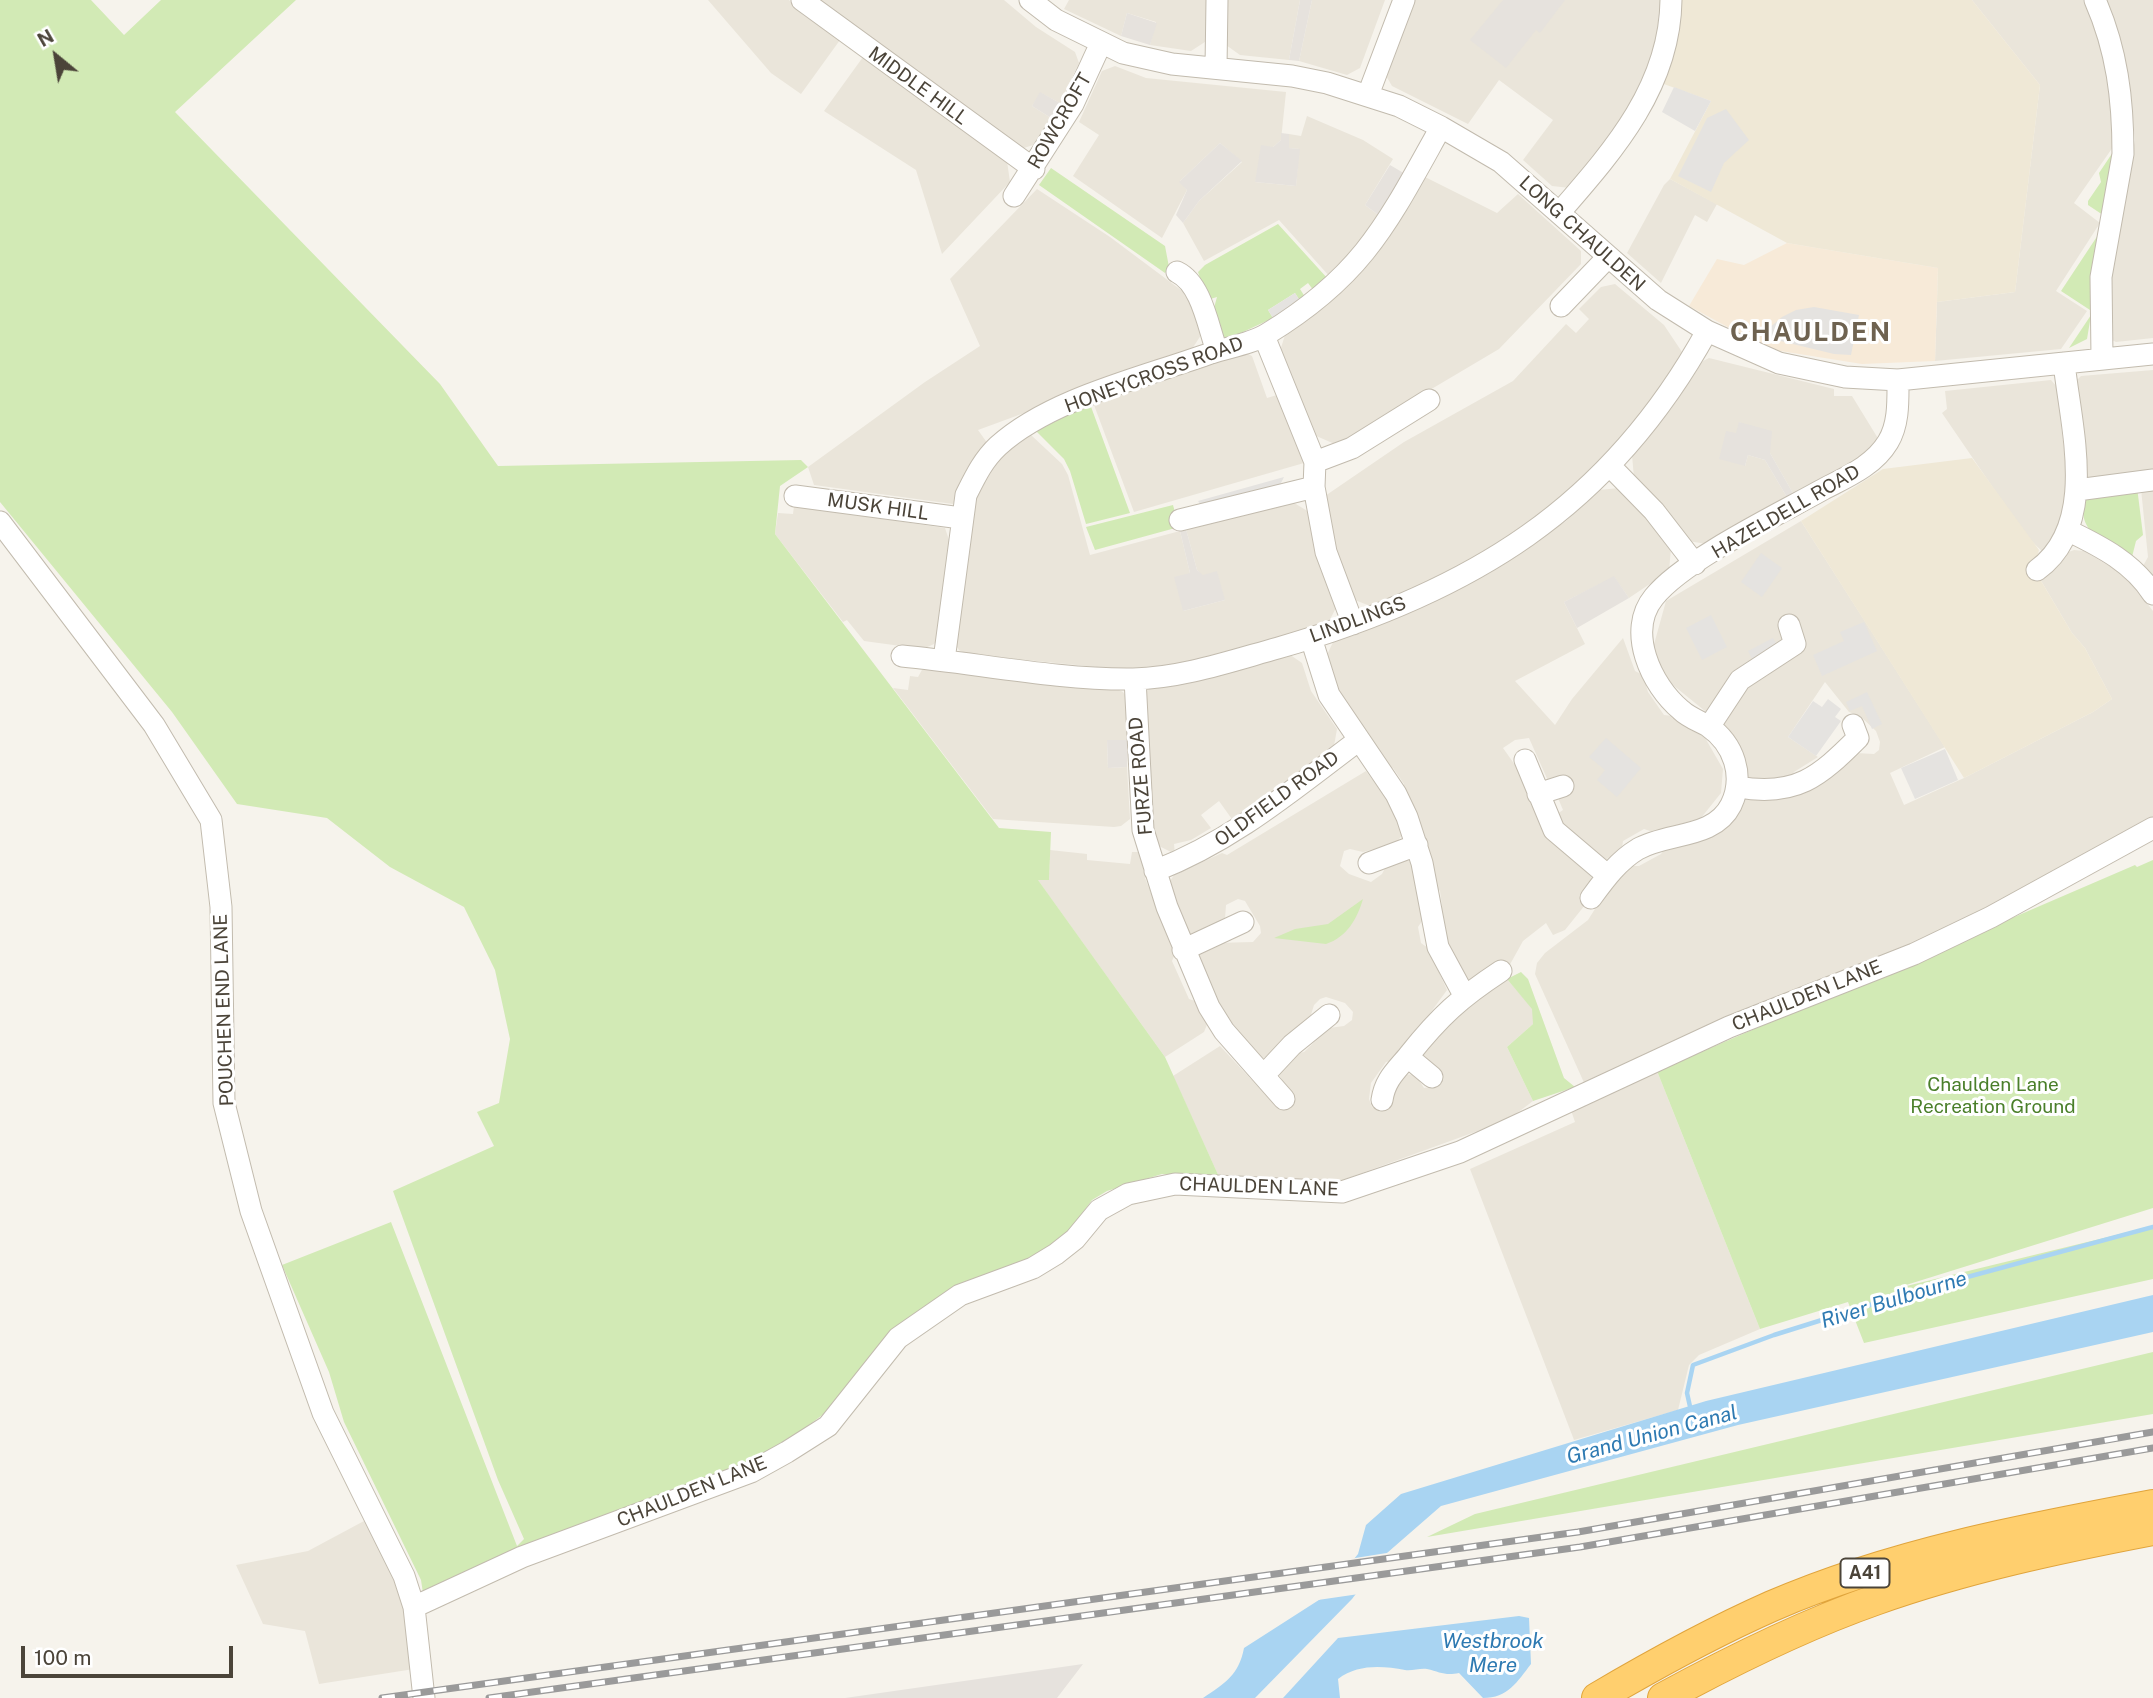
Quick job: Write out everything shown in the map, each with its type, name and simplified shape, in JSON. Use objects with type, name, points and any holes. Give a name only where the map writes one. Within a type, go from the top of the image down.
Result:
[{"type":"highway","name":"A41","points":[[1597,1698],[1665,1657],[1773,1606],[1848,1578],[1982,1540],[2153,1505]]},
{"type":"highway","name":"A41","points":[[1663,1698],[1786,1636],[1875,1600],[2047,1551],[2153,1530]]},
{"type":"street","name":"MIDDLE HILL","points":[[802,0],[1034,169]]},
{"type":"street","name":"LONG CHAULDEN","points":[[1030,0],[1056,20],[1101,43],[1146,59],[1292,76],[1368,95],[1441,127],[1502,162],[1642,288],[1707,331],[1779,363],[1844,376],[1898,380],[2102,357],[2153,354]]},
{"type":"street","points":[[1216,68],[1217,0]]},
{"type":"street","points":[[1368,95],[1404,0]]},
{"type":"street","points":[[1560,212],[1606,162],[1627,132],[1646,97],[1668,34],[1671,0]]},
{"type":"street","points":[[2095,0],[2115,52],[2122,99],[2123,133],[2123,154],[2101,277],[2102,357]]},
{"type":"street","name":"ROWCROFT","points":[[1014,196],[1034,169],[1073,104],[1101,43]]},
{"type":"street","name":"HONEYCROSS ROAD","points":[[944,660],[961,518],[976,475],[997,447],[1056,410],[1217,351],[1264,337],[1326,293],[1361,260],[1384,230],[1441,127]]},
{"type":"street","points":[[1561,306],[1608,257]]},
{"type":"street","points":[[1177,272],[1184,275],[1196,293],[1217,351]]},
{"type":"street","name":"LINDLINGS","points":[[902,656],[1135,679],[1215,666],[1353,624],[1460,579],[1537,531],[1611,467],[1675,387],[1707,331]]},
{"type":"street","points":[[1264,337],[1315,462],[1314,487],[1326,551],[1353,624]]},
{"type":"street","points":[[2037,570],[2050,561],[2068,531],[2077,490],[2064,363]]},
{"type":"street","name":"HAZELDELL ROAD","points":[[1738,787],[1730,747],[1709,727],[1681,711],[1667,695],[1645,656],[1642,640],[1646,611],[1653,598],[1695,564],[1869,464],[1890,440],[1896,421],[1898,380]]},
{"type":"street","points":[[1315,462],[1352,448],[1429,400]]},
{"type":"street","points":[[1611,467],[1654,511],[1695,564]]},
{"type":"street","points":[[2077,490],[2153,480]]},
{"type":"street","points":[[1181,520],[1314,487]]},
{"type":"street","name":"MUSK HILL","points":[[795,496],[961,518]]},
{"type":"street","name":"POUCHEN END LANE","points":[[0,522],[154,725],[211,820],[221,907],[224,1102],[251,1211],[323,1413],[404,1576],[414,1607],[424,1698]]},
{"type":"street","points":[[2068,531],[2117,556],[2135,571],[2153,594]]},
{"type":"street","points":[[1709,727],[1740,680],[1795,644],[1789,625]]},
{"type":"street","points":[[1311,638],[1329,695],[1395,794],[1417,845],[1438,947],[1464,995]]},
{"type":"street","name":"FURZE ROAD","points":[[1135,679],[1143,830],[1183,950],[1224,1031],[1284,1099]]},
{"type":"street","points":[[1591,898],[1622,860],[1640,848],[1661,838],[1715,824],[1731,806],[1738,787],[1783,790],[1796,787],[1825,770],[1858,737],[1853,725]]},
{"type":"street","name":"OLDFIELD ROAD","points":[[1155,871],[1198,854],[1228,838],[1359,740]]},
{"type":"street","points":[[1525,760],[1554,830],[1608,875]]},
{"type":"street","points":[[1538,794],[1563,786]]},
{"type":"street","name":"CHAULDEN LANE","points":[[414,1607],[522,1557],[751,1472],[787,1452],[828,1426],[898,1338],[960,1296],[1033,1268],[1075,1239],[1099,1210],[1128,1194],[1175,1184],[1342,1192],[1460,1152],[1729,1027],[1914,954],[1991,916],[2153,828]]},
{"type":"street","points":[[1369,863],[1417,845]]},
{"type":"street","points":[[1183,950],[1243,922]]},
{"type":"street","points":[[1381,1100],[1384,1086],[1446,1010],[1502,971]]},
{"type":"street","points":[[1264,1075],[1292,1045],[1329,1014]]},
{"type":"street","points":[[1408,1057],[1432,1077]]},
{"type":"shaded area","points":[[708,0],[789,0],[803,15],[840,40],[801,94],[771,73]]},
{"type":"shaded area","points":[[815,0],[1004,0],[1036,27],[1075,52],[1079,63],[1060,103],[1041,93],[1032,106],[1051,118],[1036,144],[1021,149]]},
{"type":"shaded area","points":[[1069,0],[1209,0],[1208,40],[1191,51],[1150,45],[1156,22],[1127,13],[1121,36],[1064,9]]},
{"type":"shaded area","points":[[1226,0],[1300,0],[1289,60],[1240,55],[1226,45]]},
{"type":"shaded area","points":[[1300,0],[1312,0],[1299,61],[1289,60]]},
{"type":"shaded area","points":[[1312,0],[1385,0],[1360,68],[1347,75],[1299,61]]},
{"type":"shaded area","points":[[1413,0],[1661,0],[1654,53],[1638,94],[1620,127],[1570,188],[1552,186],[1523,160],[1553,120],[1499,80],[1468,124],[1392,86],[1385,74]]},
{"type":"shaded area","points":[[1503,0],[1565,0],[1540,33],[1536,30],[1506,68],[1470,40]]},
{"type":"shaded area","points":[[1679,0],[1972,0],[2040,85],[2015,292],[1937,302],[1938,268],[1787,243],[1670,179],[1711,101],[1661,83]]},
{"type":"shaded area","points":[[1972,0],[2083,0],[2102,45],[2112,87],[2113,147],[2074,203],[2100,223],[2056,291],[2087,311],[2061,349],[1935,361],[1937,302],[2015,292],[2040,85]]},
{"type":"shaded area","points":[[2103,0],[2153,0],[2153,338],[2116,342],[2112,340],[2108,281],[2135,140],[2129,78]]},
{"type":"shaded area","points":[[1127,13],[1157,23],[1150,45],[1121,36]]},
{"type":"shaded area","points":[[863,57],[1007,161],[1010,182],[942,254],[916,170],[824,111]]},
{"type":"shaded area","points":[[1115,66],[1146,78],[1286,92],[1281,140],[1273,147],[1255,182],[1296,186],[1299,149],[1288,148],[1289,134],[1301,136],[1307,116],[1363,140],[1393,159],[1365,205],[1381,217],[1330,277],[1279,220],[1204,261],[1183,223],[1199,201],[1242,162],[1220,143],[1180,181],[1187,190],[1162,238],[1073,176],[1099,135],[1079,122],[1102,71]]},
{"type":"shaded area","points":[[1674,87],[1711,101],[1695,131],[1662,112]]},
{"type":"shaded area","points":[[1040,92],[1060,103],[1051,118],[1032,106]]},
{"type":"shaded area","points":[[1726,109],[1749,140],[1724,163],[1711,192],[1678,176],[1707,118]]},
{"type":"shaded area","points":[[1281,133],[1289,134],[1289,148],[1300,149],[1296,186],[1255,182],[1261,145],[1273,147],[1281,140]]},
{"type":"shaded area","points":[[1220,143],[1242,161],[1199,201],[1183,223],[1176,215],[1187,190],[1179,182]]},
{"type":"shaded area","points":[[1390,165],[1407,175],[1381,217],[1365,205]]},
{"type":"shaded area","points":[[1425,177],[1497,213],[1518,194],[1581,251],[1581,264],[1499,349],[1337,445],[1314,435],[1280,351],[1286,332],[1342,292],[1374,258],[1393,232]]},
{"type":"shaded area","points":[[1670,179],[1717,204],[1707,222],[1695,215],[1661,283],[1627,253],[1664,185]]},
{"type":"shaded area","points":[[1037,189],[1110,237],[1189,296],[1203,332],[1190,352],[978,430],[988,444],[964,478],[953,504],[814,485],[808,467],[925,382],[980,346],[950,279]]},
{"type":"shaded area","points":[[1787,243],[1938,268],[1935,361],[1862,364],[1768,349],[1689,306],[1717,259],[1744,265]]},
{"type":"shaded area","points":[[1615,284],[1664,325],[1684,355],[1658,395],[1601,462],[1560,502],[1480,557],[1373,607],[1352,599],[1338,561],[1325,496],[1404,442],[1513,381],[1566,324],[1576,333],[1589,319],[1579,309],[1601,287]]},
{"type":"shaded area","points":[[1295,293],[1300,301],[1273,318],[1268,310]]},
{"type":"shaded area","points":[[1814,307],[1859,315],[1851,355],[1834,354],[1760,336],[1782,317],[1796,310]]},
{"type":"shaded area","points":[[1244,352],[1252,356],[1267,398],[1277,395],[1304,463],[1134,512],[1094,405]]},
{"type":"shaded area","points":[[1709,358],[1834,389],[1834,396],[1852,396],[1879,440],[1866,454],[1794,495],[1770,453],[1769,442],[1739,422],[1745,466],[1748,455],[1765,460],[1788,499],[1707,544],[1688,541],[1634,478],[1632,455],[1671,409],[1703,361]]},
{"type":"shaded area","points":[[2153,370],[2153,474],[2085,481],[2075,388],[2077,380],[2081,376]]},
{"type":"shaded area","points":[[2051,380],[2057,387],[2066,469],[2065,505],[2058,530],[2044,553],[2026,536],[1942,413],[1947,409],[1945,391]]},
{"type":"shaded area","points":[[1739,422],[1772,431],[1770,453],[1794,495],[1788,499],[1765,460],[1748,455],[1745,466],[1719,459],[1726,431],[1736,433]]},
{"type":"shaded area","points":[[1031,435],[1062,464],[1068,475],[1090,555],[1180,531],[1190,573],[1183,611],[1225,600],[1197,570],[1186,529],[1291,501],[1309,512],[1337,606],[1327,625],[1219,656],[1172,665],[1117,669],[966,654],[959,650],[955,644],[969,522],[979,491],[1003,455]]},
{"type":"shaded area","points":[[1972,458],[2039,550],[2034,569],[2072,633],[2085,648],[2112,699],[2093,712],[1964,778],[1801,521],[1883,469]]},
{"type":"shaded area","points":[[1284,477],[1279,487],[1201,505],[1198,501]]},
{"type":"shaded area","points":[[1619,488],[1646,515],[1671,548],[1669,571],[1629,598],[1614,577],[1564,602],[1585,644],[1515,681],[1555,725],[1572,699],[1623,638],[1635,671],[1643,675],[1648,692],[1664,715],[1673,716],[1704,736],[1723,769],[1721,793],[1701,818],[1653,832],[1644,829],[1623,841],[1622,848],[1604,861],[1554,816],[1563,810],[1558,798],[1568,779],[1559,776],[1549,783],[1529,738],[1515,740],[1503,748],[1592,874],[1591,881],[1579,900],[1585,905],[1565,930],[1553,935],[1546,923],[1523,941],[1508,968],[1503,961],[1471,979],[1465,979],[1444,942],[1438,912],[1442,906],[1440,891],[1434,885],[1402,790],[1404,784],[1393,768],[1388,767],[1344,704],[1326,657],[1334,640],[1432,602],[1490,573],[1566,521],[1599,490]]},
{"type":"shaded area","points":[[2141,489],[2153,489],[2153,578],[2143,566],[2148,557]]},
{"type":"shaded area","points":[[794,506],[945,528],[949,540],[938,638],[934,644],[923,649],[864,641],[847,620],[843,622],[775,534],[778,513],[793,514]]},
{"type":"shaded area","points":[[1801,521],[1945,747],[1890,773],[1904,805],[1964,778],[2093,712],[2112,699],[2085,648],[2072,633],[2040,579],[2055,569],[2066,553],[2074,550],[2084,551],[2126,576],[2153,611],[2153,819],[1988,914],[1878,961],[1778,996],[1586,1087],[1535,974],[1537,963],[1545,953],[1588,920],[1609,887],[1632,866],[1639,866],[1661,854],[1666,847],[1710,837],[1722,831],[1734,820],[1745,800],[1856,753],[1874,754],[1879,750],[1880,742],[1876,731],[1860,716],[1849,712],[1825,682],[1788,737],[1818,757],[1794,772],[1791,778],[1749,781],[1740,748],[1726,728],[1668,681],[1659,668],[1653,648],[1666,601]]},
{"type":"shaded area","points":[[1186,529],[1197,570],[1203,575],[1217,571],[1225,600],[1183,611],[1174,577],[1190,573],[1180,531]]},
{"type":"shaded area","points":[[1761,553],[1782,568],[1762,597],[1741,582]]},
{"type":"shaded area","points":[[1614,576],[1629,598],[1577,628],[1564,602]]},
{"type":"shaded area","points":[[1711,615],[1727,647],[1702,660],[1686,628]]},
{"type":"shaded area","points":[[1864,622],[1877,651],[1822,676],[1813,655],[1844,641],[1840,632]]},
{"type":"shaded area","points":[[1773,638],[1779,649],[1754,663],[1748,651]]},
{"type":"shaded area","points":[[1289,654],[1302,663],[1311,691],[1337,729],[1334,746],[1234,822],[1219,801],[1201,815],[1211,828],[1191,840],[1174,844],[1175,854],[1155,844],[1151,832],[1146,691],[1153,687]]},
{"type":"shaded area","points":[[923,668],[1115,688],[1123,692],[1127,698],[1127,740],[1107,741],[1108,768],[1127,767],[1130,819],[1121,826],[1114,827],[993,819],[893,688],[908,690],[910,676],[918,677]]},
{"type":"shaded area","points":[[1867,692],[1882,724],[1872,729],[1862,706],[1850,711],[1846,702]]},
{"type":"shaded area","points":[[1828,699],[1841,709],[1835,717],[1841,721],[1816,756],[1788,737],[1813,701],[1822,707]]},
{"type":"shaded area","points":[[1606,738],[1641,768],[1617,797],[1597,780],[1605,770],[1589,757]]},
{"type":"shaded area","points":[[1107,740],[1127,740],[1127,767],[1108,768]]},
{"type":"shaded area","points":[[1945,749],[1958,780],[1915,799],[1901,768]]},
{"type":"shaded area","points":[[1366,771],[1390,803],[1403,834],[1396,843],[1363,852],[1350,849],[1344,851],[1340,866],[1349,874],[1371,882],[1382,874],[1386,866],[1404,859],[1413,863],[1422,921],[1418,927],[1421,943],[1428,948],[1447,990],[1396,1060],[1386,1062],[1371,1083],[1369,1099],[1372,1107],[1380,1112],[1385,1109],[1403,1075],[1415,1074],[1424,1088],[1439,1086],[1442,1072],[1423,1059],[1422,1054],[1465,1006],[1507,979],[1533,1009],[1533,1024],[1507,1047],[1533,1101],[1508,1120],[1340,1181],[1280,1187],[1220,1179],[1173,1076],[1220,1046],[1278,1108],[1293,1099],[1278,1073],[1295,1054],[1304,1052],[1329,1028],[1344,1026],[1352,1020],[1353,1012],[1345,1003],[1326,997],[1320,999],[1314,1005],[1310,1018],[1270,1055],[1259,1060],[1228,1023],[1211,993],[1198,954],[1216,943],[1253,942],[1261,933],[1260,926],[1245,901],[1238,899],[1226,905],[1225,919],[1196,934],[1190,934],[1185,931],[1170,881],[1174,875],[1222,853],[1227,855]]},
{"type":"shaded area","points":[[1050,850],[1087,854],[1087,860],[1130,864],[1132,852],[1140,852],[1145,878],[1175,954],[1172,961],[1189,999],[1195,1001],[1208,1022],[1204,1032],[1165,1057],[1037,879],[1049,880]]},
{"type":"shaded area","points":[[1657,1071],[1760,1329],[1699,1355],[1689,1365],[1678,1410],[1574,1440],[1470,1169],[1575,1122],[1571,1110]]},
{"type":"shaded area","points":[[364,1521],[396,1581],[420,1668],[319,1684],[305,1631],[263,1624],[236,1565],[308,1551]]},
{"type":"shaded area","points":[[1083,1664],[1057,1698],[845,1698]]},
{"type":"green space","points":[[0,0],[91,0],[124,35],[161,0],[296,0],[175,112],[440,384],[498,466],[801,460],[808,467],[780,486],[775,534],[999,828],[1051,832],[1049,880],[1038,880],[1165,1057],[1220,1179],[1162,1174],[1107,1191],[1092,1200],[1069,1231],[1046,1251],[960,1288],[833,1407],[769,1455],[423,1593],[421,1580],[344,1422],[329,1372],[282,1265],[391,1222],[517,1546],[524,1539],[498,1480],[393,1191],[494,1146],[477,1112],[499,1103],[510,1039],[495,970],[464,907],[390,867],[327,818],[237,804],[172,712],[0,502]]},
{"type":"green space","points":[[2113,152],[2103,215],[2088,205],[2088,201],[2101,182],[2099,173]]},
{"type":"green space","points":[[1051,168],[1165,246],[1169,267],[1165,273],[1039,185]]},
{"type":"green space","points":[[1278,224],[1328,279],[1314,291],[1308,283],[1300,289],[1305,297],[1300,301],[1295,293],[1268,310],[1273,318],[1228,339],[1224,337],[1212,315],[1217,297],[1207,300],[1198,272],[1205,265]]},
{"type":"green space","points":[[2098,235],[2090,310],[2061,291]]},
{"type":"green space","points":[[2091,315],[2087,339],[2069,348]]},
{"type":"green space","points":[[1090,404],[1130,513],[1086,524],[1064,459],[1036,431]]},
{"type":"green space","points":[[2137,487],[2143,535],[2136,541],[2132,557],[2093,533],[2087,526],[2083,507],[2086,493]]},
{"type":"green space","points":[[1173,505],[1179,527],[1095,550],[1086,527]]},
{"type":"green space","name":"Chaulden Lane Recreation Ground","points":[[2153,860],[2153,1208],[1890,1290],[2153,1226],[2153,1279],[1864,1343],[1848,1302],[1760,1329],[1657,1071],[2135,865],[2137,867]]},
{"type":"green space","points":[[1363,899],[1350,926],[1333,941],[1326,944],[1274,938],[1295,929],[1328,924]]},
{"type":"green space","points":[[1521,972],[1528,979],[1564,1078],[1575,1087],[1533,1101],[1507,1047],[1533,1024],[1532,1009],[1507,979]]},
{"type":"green space","points":[[2153,1352],[2153,1414],[1427,1537],[1475,1514]]},
{"type":"water","name":"Grand Union Canal","points":[[2153,1295],[2153,1332],[1738,1425],[1441,1506],[1387,1553],[1352,1599],[1255,1698],[1203,1698],[1235,1672],[1244,1648],[1322,1598],[1358,1554],[1366,1525],[1401,1494],[1706,1401]]},
{"type":"water","name":"Westbrook Mere","points":[[1519,1616],[1529,1618],[1531,1664],[1511,1688],[1499,1695],[1483,1698],[1459,1673],[1379,1667],[1354,1671],[1338,1679],[1340,1698],[1283,1698],[1338,1638]]},
{"type":"pier","points":[[1393,1552],[1359,1594],[1311,1601],[1349,1559]]},
{"type":"waterway","name":"River Bulbourne","points":[[1691,1411],[1687,1393],[1693,1365],[1774,1335],[1908,1293],[2153,1227]]},
{"type":"railway","points":[[382,1698],[1578,1532],[2153,1432]]},
{"type":"railway","points":[[489,1698],[1580,1547],[2153,1448]]},
{"type":"district","name":"CHAULDEN","points":[[1811,333]]}]
